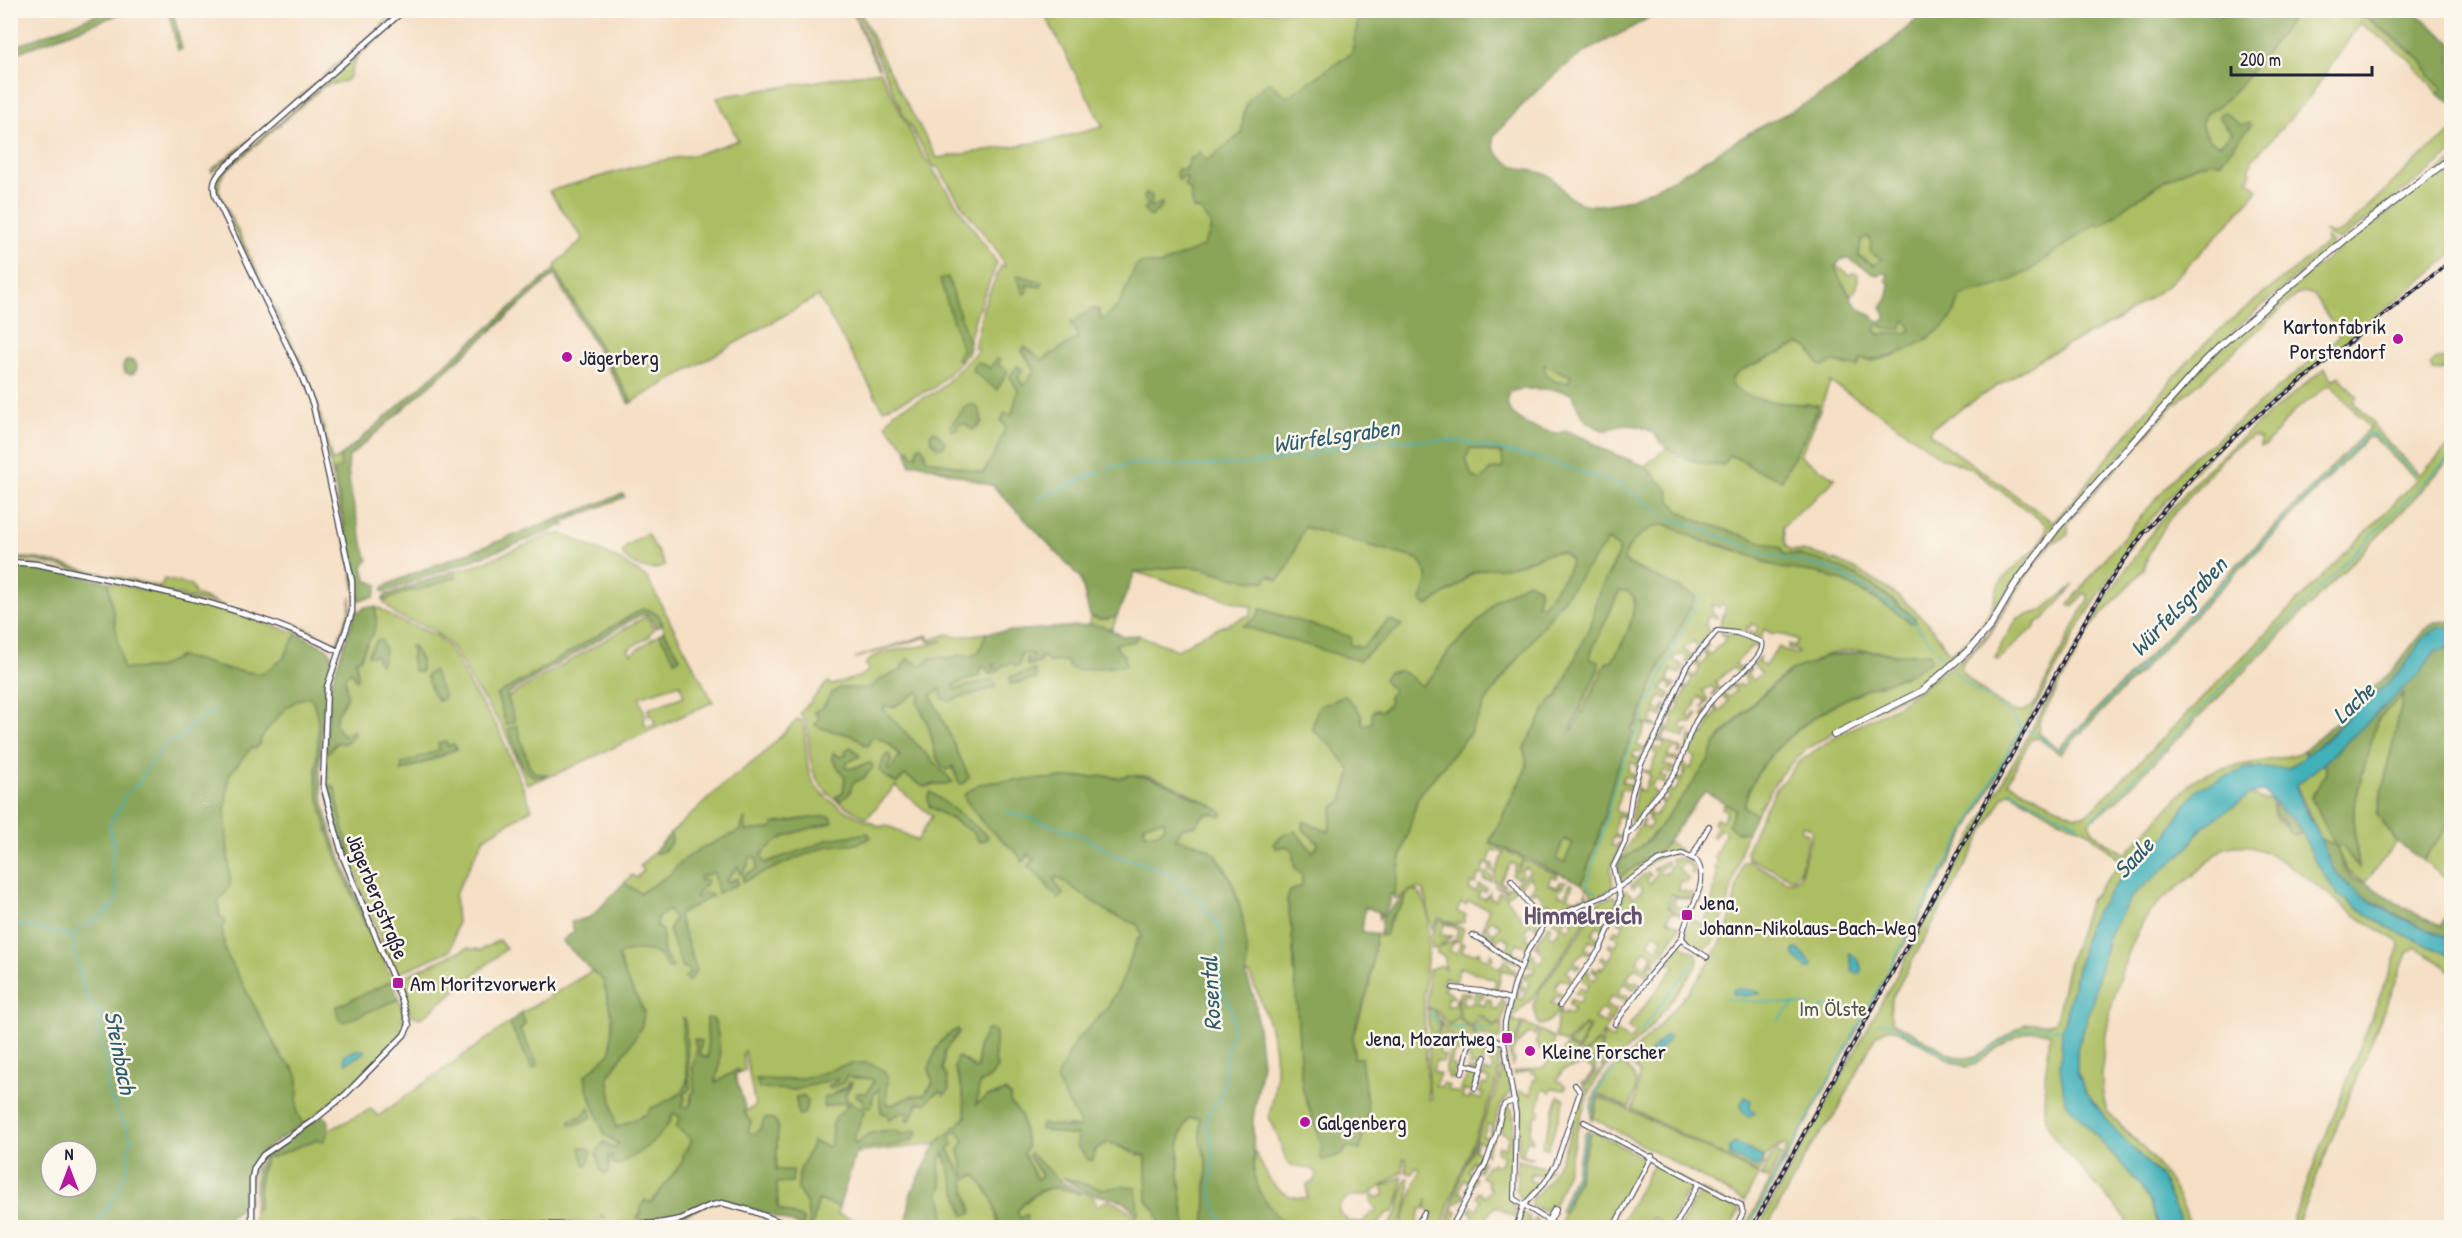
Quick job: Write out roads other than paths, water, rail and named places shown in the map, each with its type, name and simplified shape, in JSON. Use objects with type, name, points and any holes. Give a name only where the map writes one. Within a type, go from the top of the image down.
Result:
[{"type":"main road","points":[[1834,735],[1927,687],[1970,649],[1985,633],[2004,601],[2057,528],[2211,354],[2347,238],[2451,157]]},
{"type":"main road","points":[[1547,1224],[1555,1210]]},
{"type":"street","points":[[10,562],[36,564],[190,597],[298,632],[338,651],[352,612],[353,596],[317,422],[299,370],[216,198],[213,185],[217,174],[404,10]]},
{"type":"street","points":[[1560,1005],[1606,937],[1618,905],[1618,889],[1613,867],[1626,835],[1634,787],[1641,764],[1660,728],[1675,689],[1690,662],[1717,630],[1745,635],[1763,643],[1763,648],[1756,658],[1717,694],[1703,711],[1687,738],[1671,780],[1647,808],[1636,828],[1626,835]]},
{"type":"street","name":"Jägerbergstraße","points":[[252,1227],[252,1178],[254,1168],[263,1155],[314,1120],[345,1095],[407,1031],[408,1025],[401,998],[343,857],[323,785],[327,687],[338,651]]},
{"type":"street","points":[[1692,857],[1709,826]]},
{"type":"street","points":[[1560,1227],[1547,1224],[1514,1199],[1515,1101],[1504,1042],[1504,1022],[1520,968],[1544,925],[1560,912],[1618,889],[1666,857],[1682,854],[1692,857],[1698,863],[1701,879],[1682,938],[1649,976],[1615,1024]]},
{"type":"street","points":[[1511,880],[1544,925]]},
{"type":"street","points":[[1472,935],[1484,941],[1520,968]]},
{"type":"street","points":[[1682,938],[1707,957]]},
{"type":"street","points":[[1453,988],[1481,991],[1510,999]]},
{"type":"street","points":[[1462,1073],[1463,1064],[1473,1040],[1480,1038],[1504,1042]]},
{"type":"street","points":[[1475,1088],[1485,1057]]},
{"type":"street","points":[[1463,1064],[1481,1069]]},
{"type":"street","points":[[1516,1227],[1523,1206],[1545,1182],[1556,1164],[1580,1092],[1575,1085]]},
{"type":"street","points":[[1451,1227],[1486,1163],[1502,1109],[1505,1104],[1515,1101]]},
{"type":"street","points":[[1584,1122],[1652,1156],[1743,1208],[1743,1213],[1735,1227]]},
{"type":"street","points":[[1613,1227],[1652,1156]]},
{"type":"street","points":[[1674,1227],[1699,1183]]},
{"type":"street","points":[[460,1227],[484,1223],[605,1226],[659,1223],[681,1219],[709,1206],[722,1203],[796,1227]]},
{"type":"street","points":[[1416,1227],[1424,1213]]},
{"type":"water","points":[[2438,628],[2451,628],[2451,647],[2435,651],[2420,673],[2324,763],[2296,785],[2302,803],[2336,873],[2358,894],[2373,903],[2405,920],[2451,939],[2451,956],[2387,927],[2339,896],[2315,861],[2302,832],[2293,819],[2280,810],[2267,794],[2261,792],[2250,795],[2203,827],[2186,850],[2132,896],[2108,936],[2092,1003],[2077,1049],[2077,1072],[2085,1090],[2113,1128],[2161,1177],[2183,1227],[2158,1227],[2150,1202],[2140,1185],[2065,1101],[2060,1068],[2062,1030],[2088,925],[2105,898],[2135,862],[2167,835],[2183,808],[2199,788],[2247,768],[2289,768],[2327,739],[2368,697],[2371,699],[2405,666],[2422,639]]},
{"type":"water","points":[[1794,949],[1799,950],[1812,964],[1811,968],[1807,968],[1794,956]]},
{"type":"water","points":[[1849,953],[1858,961],[1861,974],[1853,972]]},
{"type":"water","points":[[1734,989],[1761,993],[1746,996],[1732,994]]},
{"type":"water","points":[[1669,1035],[1669,1039],[1655,1055],[1650,1055],[1650,1052],[1665,1036]]},
{"type":"water","points":[[356,1050],[366,1052],[346,1063],[345,1055]]},
{"type":"water","points":[[1745,1097],[1751,1101],[1750,1108],[1755,1112],[1749,1117],[1743,1113],[1740,1105]]},
{"type":"water","points":[[1735,1143],[1763,1157],[1761,1164],[1754,1167],[1730,1155],[1730,1147]]},
{"type":"waterway","name":"Würfelsgraben","points":[[1954,671],[1972,688],[2011,714],[2021,727],[2038,735],[2059,751],[2368,434],[2375,435],[2416,475]]},
{"type":"waterway","name":"Würfelsgraben","points":[[1107,468],[1143,463],[1191,466],[1249,464],[1306,456],[1345,445],[1390,440],[1459,441],[1548,461],[1623,486],[1663,514]]},
{"type":"waterway","points":[[2091,821],[2452,454]]},
{"type":"waterway","name":"Würfelsgraben","points":[[1036,499],[1100,472]]},
{"type":"waterway","name":"Würfelsgraben","points":[[1669,517],[1767,554],[1835,570],[1908,616],[1933,645]]},
{"type":"waterway","points":[[1596,892],[1587,884],[1618,774],[1674,647],[1701,595]]},
{"type":"waterway","name":"Würfelsgraben","points":[[1937,651],[1946,662]]},
{"type":"waterway","points":[[73,935],[110,909],[117,897],[111,864],[115,850],[109,825],[123,803],[124,796],[140,783],[146,769],[157,757],[162,745],[184,737],[191,725],[215,711]]},
{"type":"waterway","points":[[1748,1228],[2021,728]]},
{"type":"waterway","points":[[2009,790],[2079,825]]},
{"type":"waterway","name":"Rosental","points":[[1005,812],[1080,835],[1118,856],[1166,871],[1201,902],[1219,927],[1224,941],[1220,973],[1222,990],[1232,1010],[1233,1030],[1225,1055],[1225,1081],[1219,1100],[1208,1114],[1207,1127],[1213,1144],[1211,1190],[1217,1213],[1229,1228]]},
{"type":"waterway","name":"Steinbach","points":[[10,923],[72,936],[82,988],[101,1015],[97,1035],[108,1063],[107,1091],[131,1137],[127,1171],[104,1213],[91,1228]]},
{"type":"waterway","points":[[1640,1032],[1695,960]]},
{"type":"waterway","points":[[1725,999],[1813,1006]]},
{"type":"waterway","points":[[1778,1020],[1794,1004]]},
{"type":"waterway","points":[[1820,1007],[1844,1006],[1864,1016]]},
{"type":"waterway","points":[[1811,1024],[1823,1008]]},
{"type":"waterway","points":[[1428,1014],[1434,1016],[1438,1026]]},
{"type":"waterway","points":[[1878,1023],[1893,1025]]},
{"type":"waterway","points":[[1896,1027],[1956,1060],[1970,1063],[2018,1031],[2037,1027],[2062,1030]]},
{"type":"waterway","points":[[1451,1028],[1465,1028]]},
{"type":"waterway","points":[[1474,1029],[1492,1029]]},
{"type":"waterway","points":[[1591,1113],[1598,1091],[1614,1070]]},
{"type":"waterway","points":[[1563,1207],[1576,1177],[1587,1133]]},
{"type":"waterway","points":[[2447,1228],[2452,1223]]},
{"type":"railway","points":[[1752,1228],[2085,621],[2143,534],[2199,469],[2256,417],[2452,260]]},
{"type":"place","name":"Kartonfabrik Porstendorf","points":[[2398,339]]},
{"type":"place","name":"Jägerberg","points":[[567,357]]},
{"type":"place","name":"Jena, Johann-Nikolaus-Bach-Weg","points":[[1687,915]]},
{"type":"place","name":"Am Moritzvorwerk","points":[[398,983]]},
{"type":"place","name":"Jena, Mozartweg","points":[[1507,1038]]},
{"type":"place","name":"Kleine Forscher","points":[[1530,1051]]},
{"type":"place","name":"Galgenberg","points":[[1305,1122]]},
{"type":"district","name":"Himmelreich","points":[[1583,914]]},
{"type":"water label","name":"Lache","points":[[2353,702]]},
{"type":"water label","name":"Saale","points":[[2133,857]]},
{"type":"park label","name":"Im Ölste","points":[[1833,1008]]}]
